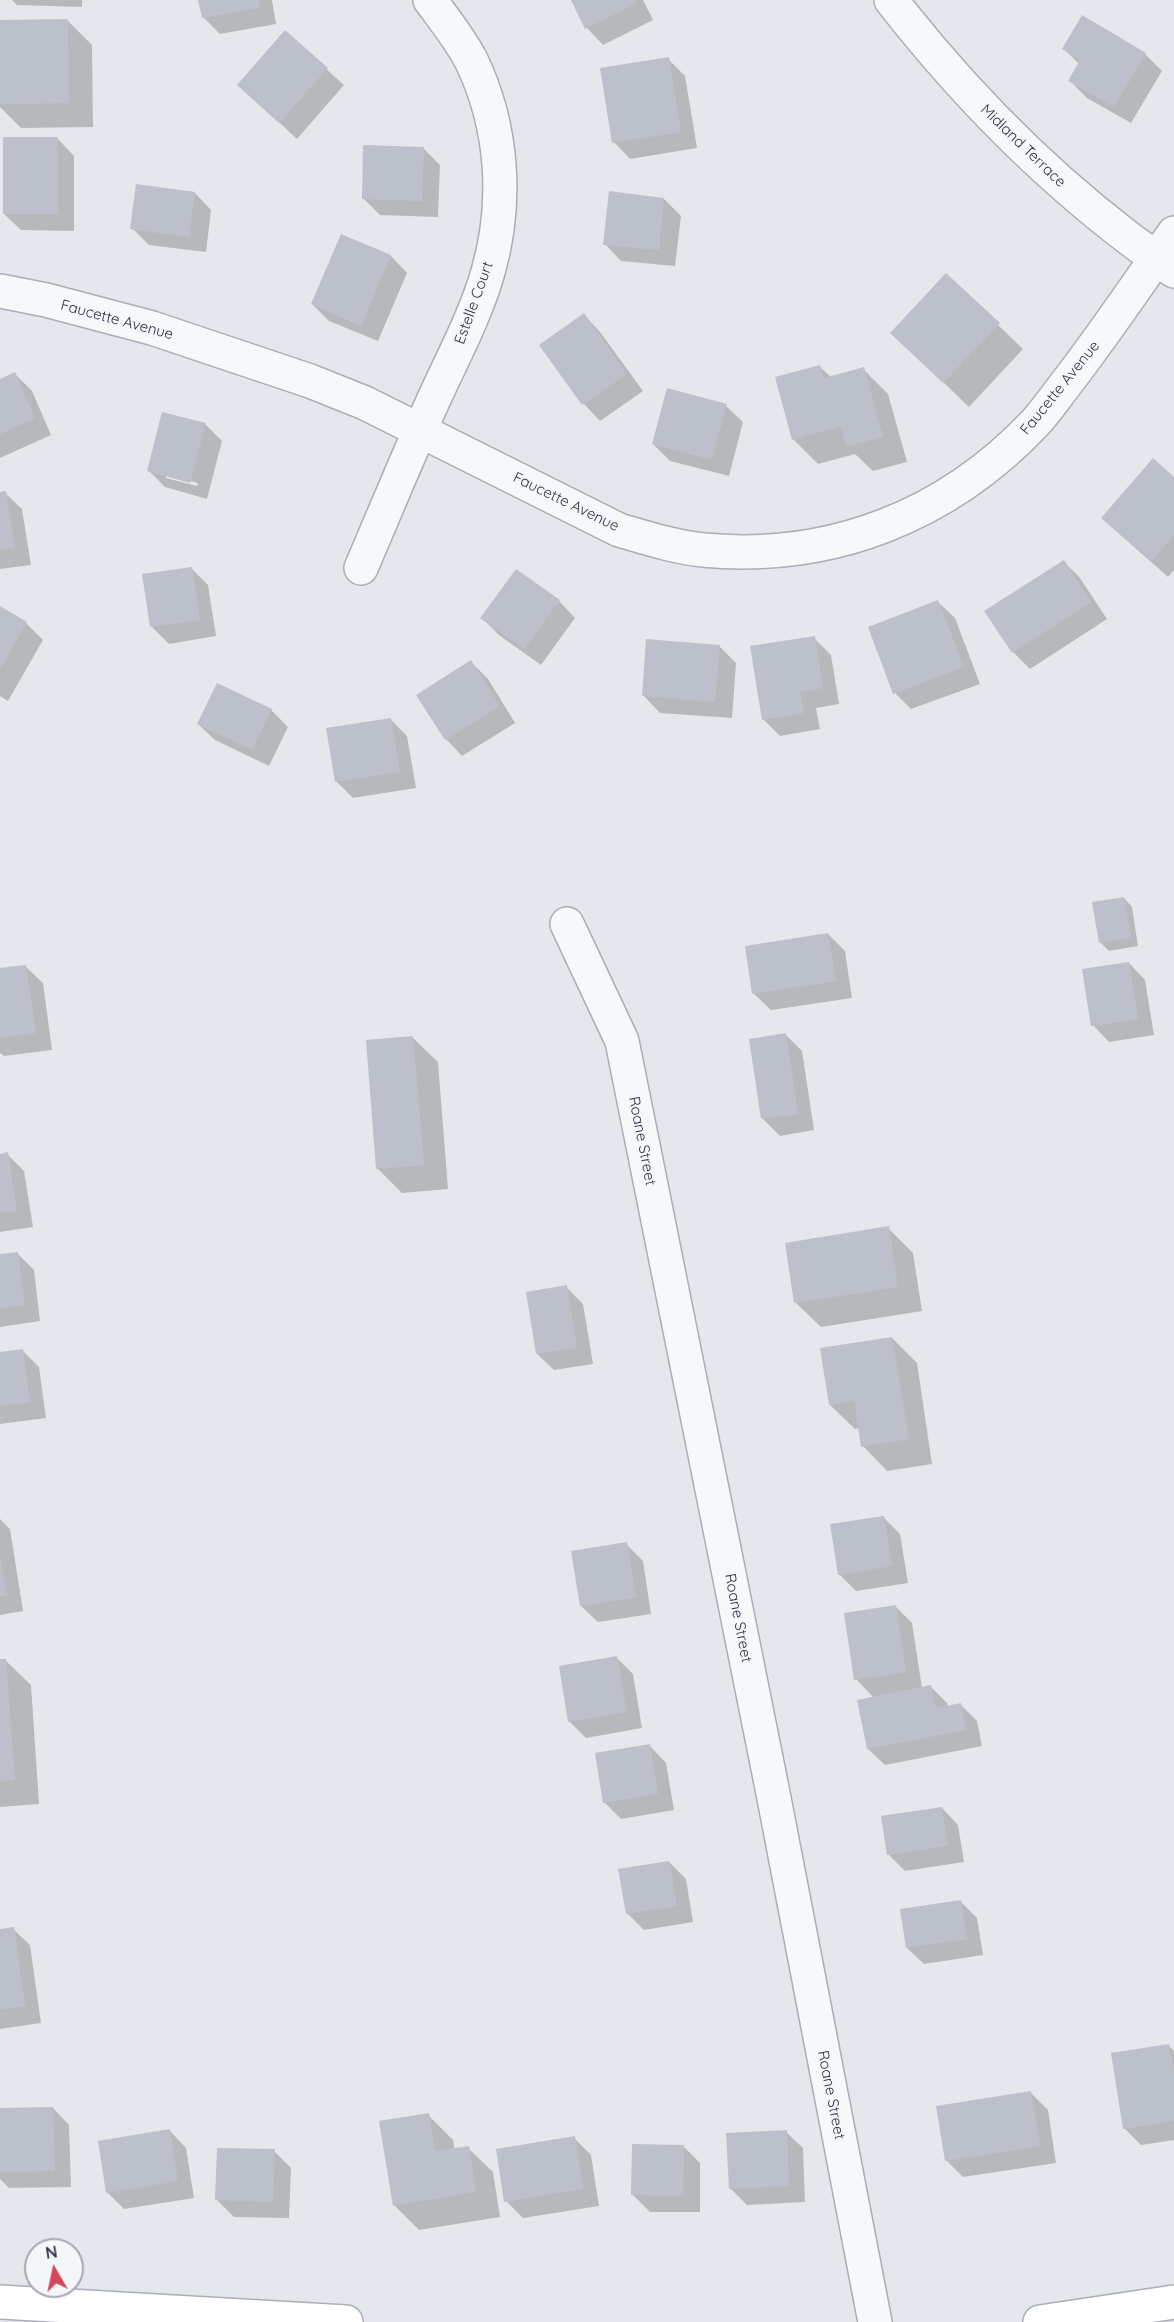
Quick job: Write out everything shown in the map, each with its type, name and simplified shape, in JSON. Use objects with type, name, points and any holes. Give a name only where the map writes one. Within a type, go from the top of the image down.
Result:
[{"type":"street","name":"Estelle Court","points":[[361,568],[473,313],[488,272],[499,219],[501,194],[496,140],[487,100],[471,60],[430,0]]},
{"type":"street","name":"Midland Terrace","points":[[891,0],[954,77],[1001,128],[1061,184],[1168,254]]},
{"type":"street","name":"Faucette Avenue","points":[[0,291],[46,300],[152,328],[310,381],[365,403],[619,530],[660,542],[702,550],[778,550],[819,545],[861,535],[897,522],[930,506],[958,488],[1012,446],[1037,422],[1168,254]]},
{"type":"street","name":"Roane Street","points":[[567,924],[622,1041],[771,1781],[875,2322]]},
{"type":"street","points":[[0,2302],[346,2322]]},
{"type":"street","points":[[1040,2322],[1174,2302]]},
{"type":"building","points":[[198,0],[259,0],[260,8],[202,18]]},
{"type":"building","points":[[571,0],[635,0],[637,3],[585,29]]},
{"type":"building","points":[[1082,15],[1146,53],[1114,107],[1068,81],[1080,60],[1062,49]]},
{"type":"building","points":[[68,19],[69,103],[0,104],[0,20]]},
{"type":"building","points":[[285,30],[328,68],[279,123],[237,85]]},
{"type":"building","points":[[669,57],[681,132],[612,143],[600,68]]},
{"type":"building","points":[[3,137],[58,137],[58,214],[3,214]]},
{"type":"building","points":[[363,145],[424,147],[422,201],[362,199]]},
{"type":"building","points":[[136,184],[195,192],[189,237],[130,229]]},
{"type":"building","points":[[609,191],[664,198],[659,250],[603,245]]},
{"type":"building","points":[[341,234],[391,255],[361,326],[311,304]]},
{"type":"building","points":[[946,273],[1000,323],[943,383],[890,333]]},
{"type":"building","points":[[584,313],[627,374],[582,405],[539,345]]},
{"type":"building","points":[[820,365],[824,378],[864,367],[883,437],[846,447],[841,426],[792,440],[775,377]]},
{"type":"building","points":[[15,372],[35,418],[0,434],[0,379]]},
{"type":"building","points":[[667,388],[727,404],[712,460],[652,444]]},
{"type":"building","points":[[162,412],[206,423],[190,483],[147,471]]},
{"type":"building","points":[[1153,458],[1174,477],[1174,535],[1151,562],[1101,518]]},
{"type":"building","points":[[6,491],[15,548],[0,550],[0,492]]},
{"type":"building","points":[[1064,560],[1091,602],[1012,653],[984,611]]},
{"type":"building","points":[[192,567],[200,620],[150,627],[142,574]]},
{"type":"building","points":[[516,569],[560,600],[524,649],[480,618]]},
{"type":"building","points":[[938,600],[964,667],[893,694],[868,627]]},
{"type":"building","points":[[0,606],[27,622],[0,669]]},
{"type":"building","points":[[815,636],[823,688],[800,692],[804,713],[762,720],[750,646]]},
{"type":"building","points":[[646,639],[720,645],[715,702],[642,696]]},
{"type":"building","points":[[471,660],[500,706],[445,740],[416,695]]},
{"type":"building","points":[[217,683],[272,709],[252,750],[197,724]]},
{"type":"building","points":[[391,718],[400,772],[335,782],[326,728]]},
{"type":"building","points":[[1124,897],[1131,938],[1099,943],[1092,902]]},
{"type":"building","points":[[828,933],[836,981],[752,994],[745,946]]},
{"type":"building","points":[[1129,962],[1138,1019],[1091,1026],[1082,969]]},
{"type":"building","points":[[26,965],[36,1033],[0,1038],[0,968]]},
{"type":"building","points":[[786,1033],[798,1114],[761,1119],[749,1039]]},
{"type":"building","points":[[413,1036],[424,1165],[376,1169],[366,1040]]},
{"type":"building","points":[[8,1152],[17,1211],[0,1213],[0,1154]]},
{"type":"building","points":[[889,1226],[898,1287],[794,1303],[785,1243]]},
{"type":"building","points":[[18,1252],[25,1305],[0,1308],[0,1254]]},
{"type":"building","points":[[567,1285],[577,1348],[536,1354],[526,1292]]},
{"type":"building","points":[[892,1337],[909,1439],[861,1447],[854,1401],[829,1405],[820,1348]]},
{"type":"building","points":[[23,1349],[30,1402],[0,1406],[0,1352]]},
{"type":"building","points":[[884,1516],[892,1566],[838,1575],[830,1524]]},
{"type":"building","points":[[627,1542],[636,1598],[580,1606],[571,1551]]},
{"type":"building","points":[[0,1556],[7,1595],[0,1596]]},
{"type":"building","points":[[896,1605],[906,1672],[854,1680],[844,1613]]},
{"type":"building","points":[[617,1656],[627,1712],[568,1722],[559,1666]]},
{"type":"building","points":[[0,1659],[6,1659],[15,1780],[0,1781]]},
{"type":"building","points":[[931,1685],[936,1708],[961,1703],[966,1730],[867,1749],[857,1700]]},
{"type":"building","points":[[650,1744],[658,1794],[603,1803],[595,1753]]},
{"type":"building","points":[[942,1807],[948,1846],[887,1855],[881,1816]]},
{"type":"building","points":[[669,1861],[677,1906],[626,1914],[618,1869]]},
{"type":"building","points":[[961,1900],[967,1939],[906,1948],[900,1909]]},
{"type":"building","points":[[14,1927],[25,2006],[0,2010],[0,1929]]},
{"type":"building","points":[[1169,2044],[1174,2075],[1174,2121],[1123,2129],[1111,2053]]},
{"type":"building","points":[[1031,2091],[1040,2146],[945,2161],[936,2106]]},
{"type":"building","points":[[53,2107],[55,2171],[0,2172],[0,2108]]},
{"type":"building","points":[[429,2113],[435,2151],[469,2146],[476,2192],[393,2206],[379,2121]]},
{"type":"building","points":[[170,2129],[178,2181],[106,2193],[98,2141]]},
{"type":"building","points":[[787,2130],[789,2186],[729,2189],[726,2133]]},
{"type":"building","points":[[575,2136],[583,2189],[504,2202],[496,2149]]},
{"type":"building","points":[[632,2144],[684,2145],[683,2196],[631,2195]]},
{"type":"building","points":[[217,2148],[275,2149],[273,2202],[215,2200]]}]
